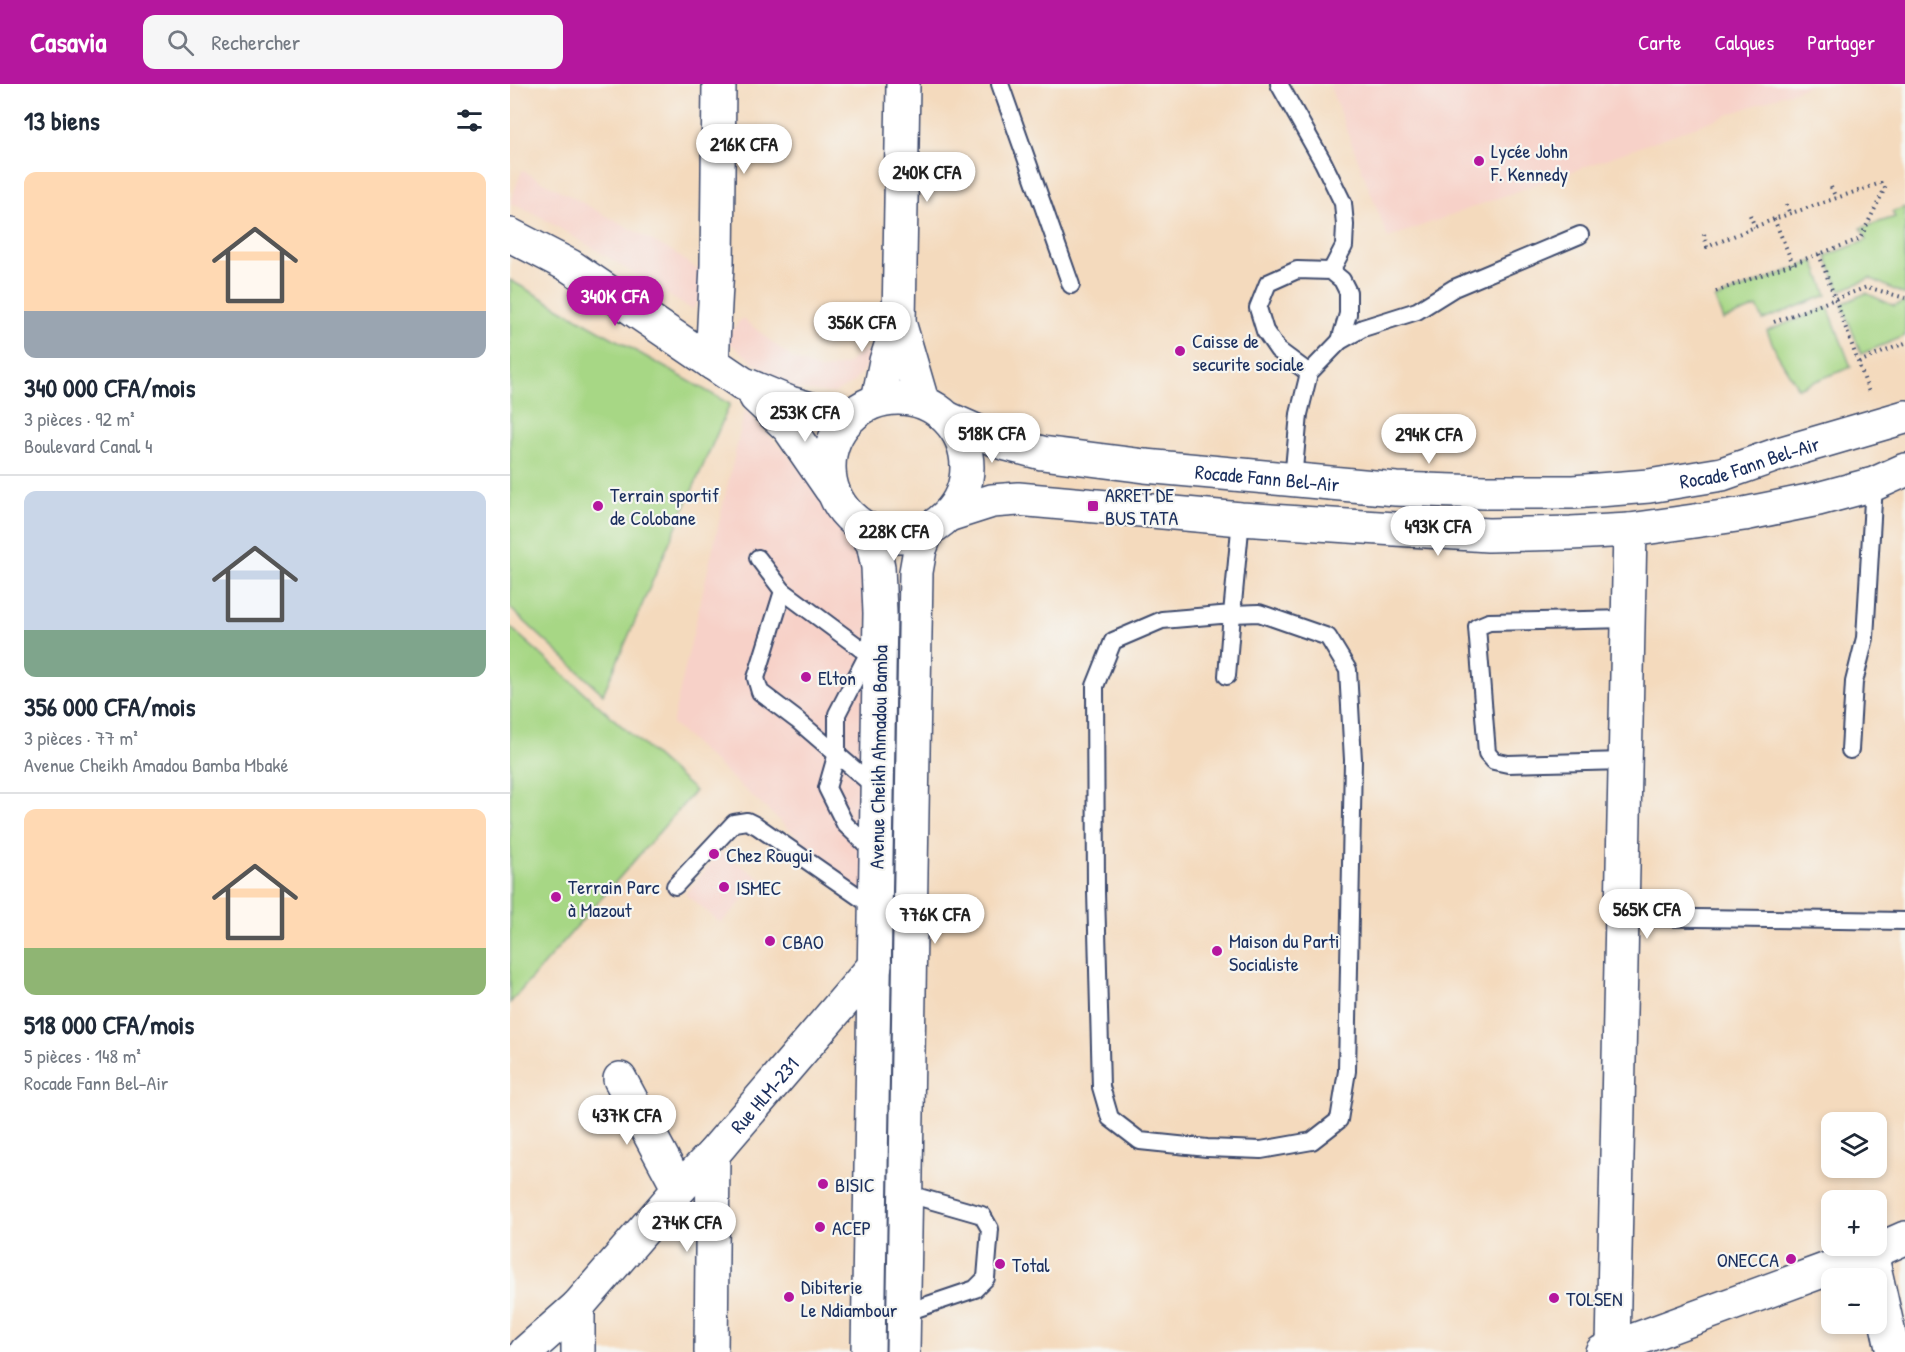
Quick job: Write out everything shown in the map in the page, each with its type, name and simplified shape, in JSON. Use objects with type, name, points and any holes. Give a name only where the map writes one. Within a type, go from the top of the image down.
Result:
[{"type":"street","points":[[712,363],[717,265],[719,84]]},
{"type":"street","points":[[832,490],[828,470],[830,450],[838,431],[864,408],[886,361],[899,322],[903,84]]},
{"type":"street","points":[[510,235],[570,266],[742,383],[790,404],[818,411],[864,408],[900,397],[935,410]]},
{"type":"street","points":[[899,322],[935,410],[961,436],[967,456],[967,478],[960,498],[938,522]]},
{"type":"street","points":[[742,383],[789,428],[832,490],[843,511],[861,526],[878,534],[897,536],[915,534],[938,522],[992,501],[1018,499],[1241,519],[1488,535],[1629,530],[1744,513],[1818,499],[1874,484],[1905,470]]},
{"type":"street","name":"Rocade Fann Bel-Air","points":[[935,410],[1003,443],[1042,453],[1145,466],[1293,480],[1396,489],[1484,492],[1573,492],[1649,486],[1722,474],[1782,453],[1892,421]]},
{"type":"street","name":"Avenue Cheikh Ahmadou Bamba","points":[[903,1352],[915,584],[920,549],[938,522]]},
{"type":"street","name":"Avenue Cheikh Ahmadou Bamba","points":[[861,526],[873,543],[878,567],[874,654],[878,789],[868,1352]]},
{"type":"street","points":[[1629,530],[1622,917],[1608,1350],[1863,1256]]},
{"type":"street","name":"Rue HLM-231","points":[[526,1352],[578,1306],[679,1189],[713,1154],[874,965]]},
{"type":"street","points":[[620,1080],[679,1189]]},
{"type":"street","points":[[711,1352],[713,1154]]},
{"type":"street","points":[[1887,1246],[1905,1238]]},
{"type":"street","points":[[1872,1256],[1893,1352]]},
{"type":"street","points":[[578,1306],[578,1352]]},
{"type":"lane","points":[[1000,84],[1071,285]]},
{"type":"lane","points":[[1279,84],[1323,162],[1343,203],[1344,246],[1331,271]]},
{"type":"lane","points":[[1293,480],[1299,414],[1309,373],[1340,341],[1363,328],[1417,311],[1454,288],[1580,235]]},
{"type":"lane","points":[[1309,373],[1278,351],[1265,331],[1258,308],[1268,283],[1297,270],[1331,271],[1342,280],[1348,292],[1348,315],[1340,341]]},
{"type":"lane","points":[[1850,750],[1854,682],[1864,638],[1874,484]]},
{"type":"lane","points":[[1227,676],[1241,519]]},
{"type":"lane","points":[[758,558],[783,591],[874,654],[837,714],[837,753],[827,788],[846,824],[876,854]]},
{"type":"lane","points":[[783,591],[756,678],[760,692],[878,789]]},
{"type":"lane","points":[[1258,613],[1328,637],[1348,670],[1353,772],[1347,1071],[1339,1120],[1312,1141],[1261,1150],[1207,1148],[1140,1141],[1110,1118],[1101,1086],[1096,891],[1095,686],[1113,641],[1162,620],[1232,614],[1258,613]]},
{"type":"lane","points":[[1625,761],[1508,765],[1494,761],[1487,753],[1478,627],[1489,622],[1628,619]]},
{"type":"lane","points":[[675,886],[734,823],[747,821],[875,909]]},
{"type":"lane","points":[[1622,917],[1905,921]]},
{"type":"lane","points":[[903,1313],[975,1289],[986,1278],[990,1229],[982,1215],[905,1193]]},
{"type":"path","points":[[1704,234],[1707,246],[1774,219],[1881,183],[1885,188],[1860,238],[1712,293]]},
{"type":"path","points":[[1831,188],[1836,198]]},
{"type":"path","points":[[1786,204],[1790,214]]},
{"type":"path","points":[[1750,215],[1755,227]]},
{"type":"path","points":[[1774,219],[1793,264]]},
{"type":"path","points":[[1819,254],[1859,362],[1892,421]]},
{"type":"path","points":[[1774,322],[1867,287],[1905,298]]},
{"type":"path","points":[[1859,362],[1905,343]]},
{"type":"shaded area","name":"Lycée John F. Kennedy","points":[[1329,84],[1813,84],[1388,238]]},
{"type":"shaded area","points":[[522,170],[675,253],[714,282],[692,310],[539,216],[510,203]]},
{"type":"shaded area","points":[[742,318],[793,359],[822,370],[847,364],[864,349],[874,357],[853,383],[834,393],[796,390],[764,370],[724,339]]},
{"type":"shaded area","points":[[745,410],[816,484],[844,530],[868,577],[865,898],[672,724]]},
{"type":"shaded area","name":"ISMEC","points":[[721,852],[763,880],[721,923],[685,894]]},
{"type":"green space","points":[[1905,207],[1905,295],[1870,278],[1840,291],[1826,256],[1867,240],[1861,228],[1895,217],[1892,212]]},
{"type":"green space","points":[[1814,261],[1827,295],[1763,320],[1757,307],[1723,320],[1715,299]]},
{"type":"green space","name":"Terrain sportif de Colobane","points":[[510,280],[730,404],[603,694],[510,608]]},
{"type":"green space","points":[[1866,293],[1894,306],[1905,301],[1905,336],[1861,354],[1842,304]]},
{"type":"green space","points":[[1828,307],[1851,367],[1798,388],[1777,354],[1767,331]]},
{"type":"green space","name":"Terrain Parc à Mazout","points":[[510,627],[695,791],[510,1003]]},
{"type":"place","name":"Lycée John F. Kennedy","points":[[1479,161]]},
{"type":"place","name":"Caisse de securite sociale","points":[[1180,351]]},
{"type":"place","name":"Terrain sportif de Colobane","points":[[598,506]]},
{"type":"place","name":"ARRET DE BUS TATA","points":[[1093,506]]},
{"type":"place","name":"Elton","points":[[806,677]]},
{"type":"place","name":"Chez Rougui","points":[[714,854]]},
{"type":"place","name":"ISMEC","points":[[724,887]]},
{"type":"place","name":"Terrain Parc à Mazout","points":[[556,897]]},
{"type":"place","name":"CBAO","points":[[770,941]]},
{"type":"place","name":"Maison du Parti Socialiste","points":[[1217,951]]},
{"type":"place","name":"BISIC","points":[[823,1184]]},
{"type":"place","name":"ACEP","points":[[820,1227]]},
{"type":"place","name":"ONECCA","points":[[1791,1259]]},
{"type":"place","name":"Total","points":[[1000,1264]]},
{"type":"place","name":"Dibiterie Le Ndiambour","points":[[789,1297]]},
{"type":"place","name":"TOLSEN","points":[[1554,1298]]}]
